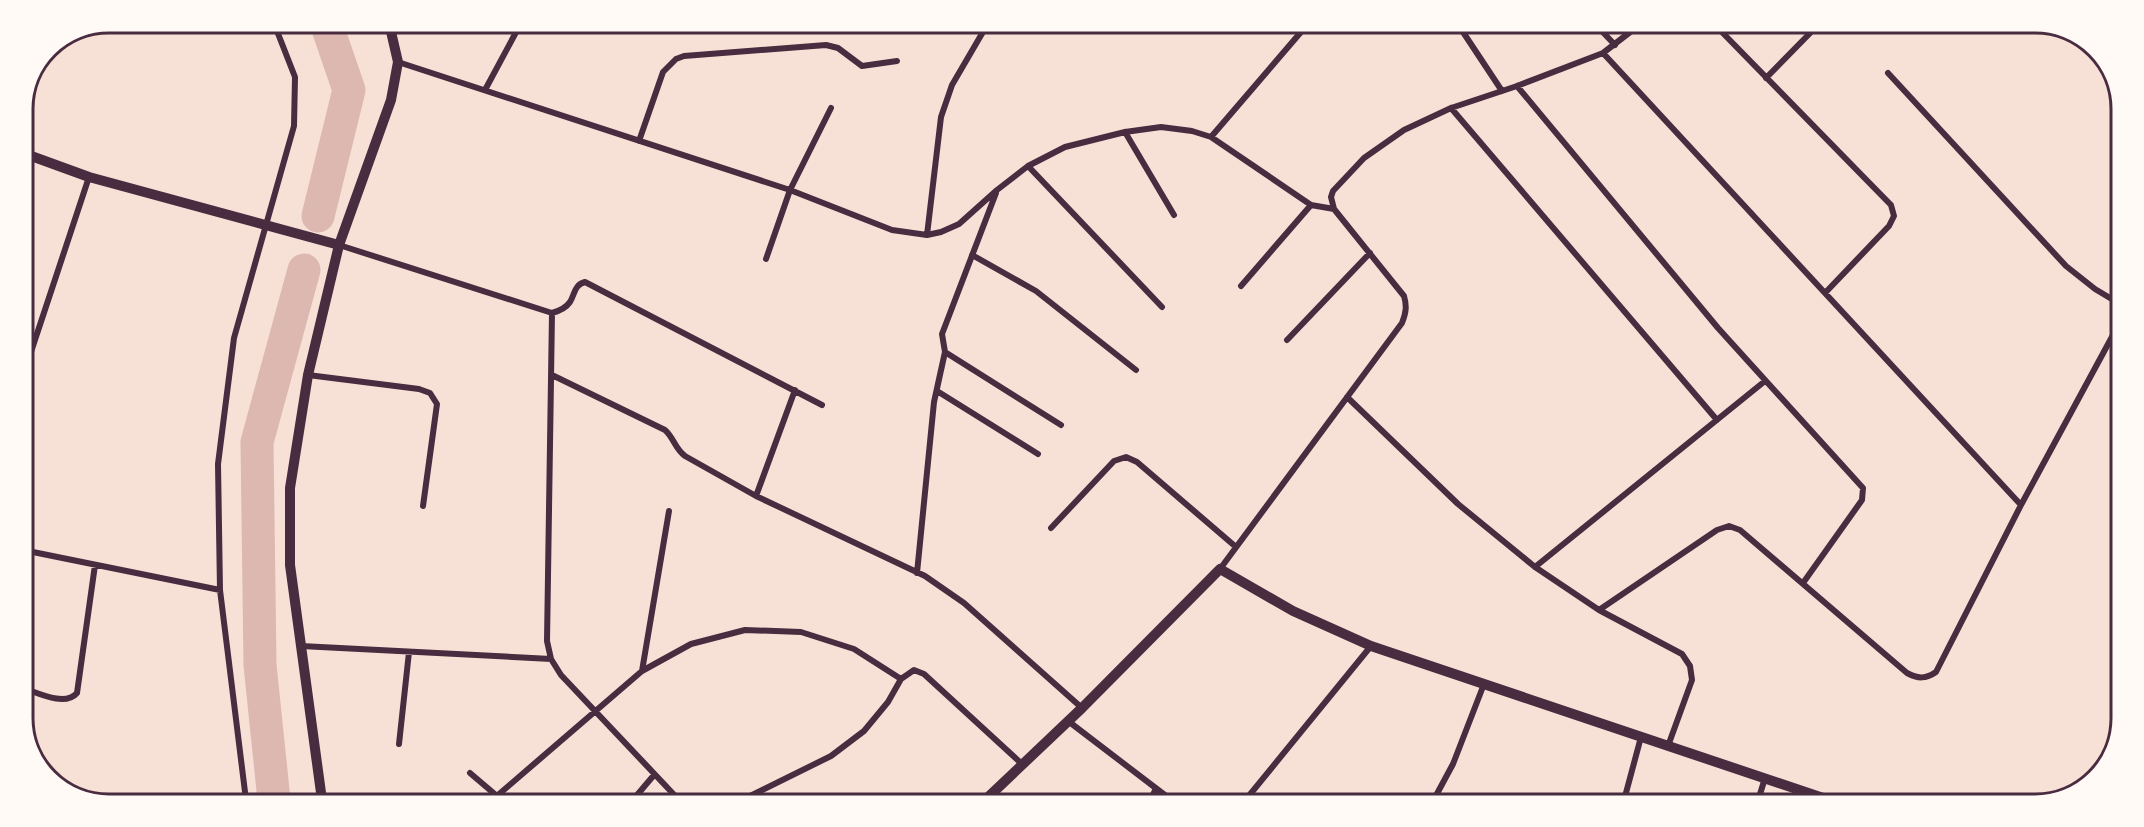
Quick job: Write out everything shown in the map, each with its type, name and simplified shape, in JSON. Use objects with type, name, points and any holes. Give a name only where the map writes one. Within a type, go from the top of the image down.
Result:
[{"type":"street","points":[[245,794],[220,590],[220,453],[234,338],[294,126],[295,77],[278,33]]},
{"type":"street","points":[[321,794],[290,566],[290,488],[308,375],[339,245],[392,99],[398,62],[391,33]]},
{"type":"street","points":[[484,90],[516,33]]},
{"type":"street","points":[[927,235],[941,117],[952,85],[982,33]]},
{"type":"street","points":[[1211,137],[1300,33]]},
{"type":"street","points":[[1464,33],[1502,92]]},
{"type":"street","points":[[1604,33],[1615,45]]},
{"type":"street","points":[[991,794],[1068,722],[1220,569],[1402,323],[1406,305],[1404,296],[1334,209],[1331,197],[1333,191],[1364,158],[1404,129],[1451,108],[1502,92],[1603,53],[1630,33]]},
{"type":"street","points":[[1723,33],[1888,201],[1893,211],[1889,226],[1825,293]]},
{"type":"street","points":[[1766,78],[1810,33]]},
{"type":"street","points":[[639,141],[663,72],[676,59],[684,56],[826,45],[838,48],[862,66],[897,61]]},
{"type":"street","points":[[1603,53],[2021,506]]},
{"type":"street","points":[[398,62],[790,190],[892,230],[927,235],[941,232],[959,224],[997,190],[1029,166],[1065,147],[1125,132],[1161,127],[1192,131],[1211,137],[1311,205],[1334,209]]},
{"type":"street","points":[[1888,73],[2066,266],[2111,299]]},
{"type":"street","points":[[1518,86],[1718,328],[1860,484],[1864,492],[1862,500],[1803,583]]},
{"type":"street","points":[[766,259],[790,190],[831,108]]},
{"type":"street","points":[[1451,108],[1717,420]]},
{"type":"street","points":[[1125,132],[1174,215]]},
{"type":"street","points":[[33,157],[89,177],[339,245],[552,313],[565,307],[570,302],[576,287],[585,282],[822,405]]},
{"type":"street","points":[[1029,166],[1162,307]]},
{"type":"street","points":[[33,346],[89,177]]},
{"type":"street","points":[[917,573],[937,391],[945,352],[942,334],[997,190]]},
{"type":"street","points":[[1241,286],[1311,205]]},
{"type":"street","points":[[1287,340],[1370,253]]},
{"type":"street","points":[[972,255],[1036,291],[1136,370]]},
{"type":"street","points":[[552,313],[547,641],[551,659],[561,675],[673,794]]},
{"type":"street","points":[[1599,610],[1717,530],[1729,526],[1740,530],[1907,673],[1925,678],[1936,672],[2021,506],[2111,339]]},
{"type":"street","points":[[945,352],[1061,424]]},
{"type":"street","points":[[308,375],[419,389],[430,393],[437,404],[423,506]]},
{"type":"street","points":[[552,375],[665,430],[673,439],[679,452],[756,496],[917,573],[964,603],[1082,708]]},
{"type":"street","points":[[1535,567],[1765,381]]},
{"type":"street","points":[[756,496],[795,390]]},
{"type":"street","points":[[937,391],[1038,454]]},
{"type":"street","points":[[1347,396],[1458,504],[1535,567],[1599,610],[1682,654],[1690,666],[1692,680],[1668,746]]},
{"type":"street","points":[[1051,528],[1114,461],[1126,457],[1137,462],[1236,547]]},
{"type":"street","points":[[642,671],[669,511]]},
{"type":"street","points":[[33,552],[220,590]]},
{"type":"street","points":[[33,691],[66,700],[77,693],[95,565]]},
{"type":"street","points":[[1220,569],[1293,611],[1371,646],[1812,794]]},
{"type":"street","points":[[499,794],[642,671],[691,644],[745,630],[801,632],[854,649],[901,679]]},
{"type":"street","points":[[300,646],[551,659]]},
{"type":"street","points":[[1250,794],[1371,646]]},
{"type":"street","points":[[399,744],[409,652]]},
{"type":"street","points":[[754,794],[831,756],[864,731],[888,702],[901,679],[914,670],[921,671],[1022,764]]},
{"type":"street","points":[[1437,794],[1453,764],[1484,684]]},
{"type":"street","points":[[1068,722],[1164,794]]},
{"type":"street","points":[[1626,794],[1641,737]]},
{"type":"street","points":[[470,773],[490,794]]},
{"type":"street","points":[[638,794],[654,775]]},
{"type":"street","points":[[1760,794],[1765,778]]},
{"type":"street","points":[[1153,794],[1156,788]]},
{"type":"waterway","points":[[318,216],[349,90],[329,33]]},
{"type":"waterway","points":[[273,794],[260,665],[257,442],[304,270]]}]
